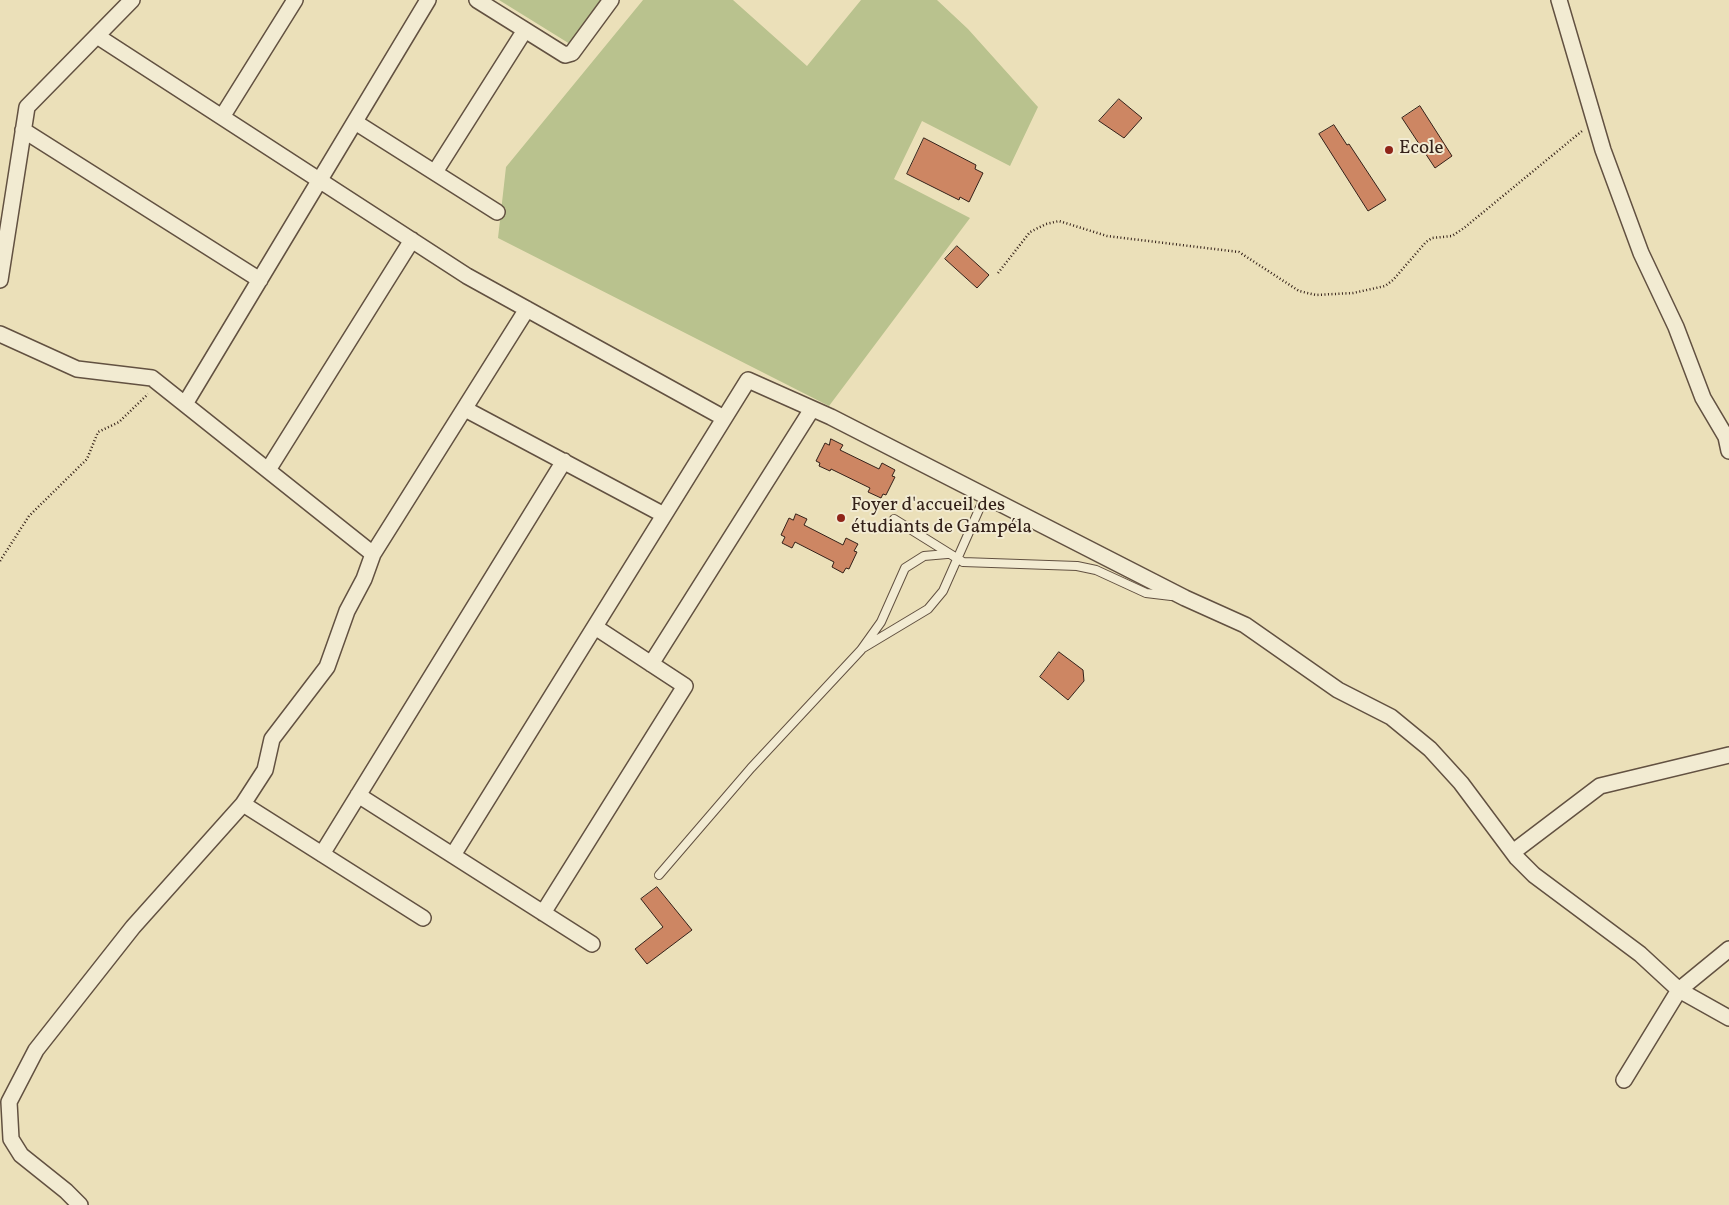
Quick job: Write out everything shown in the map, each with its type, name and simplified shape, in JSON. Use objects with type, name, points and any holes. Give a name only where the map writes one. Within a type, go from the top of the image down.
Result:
[{"type":"street","points":[[0,280],[27,107],[132,0]]},
{"type":"street","points":[[222,117],[295,0]]},
{"type":"street","points":[[185,404],[428,0]]},
{"type":"street","points":[[477,0],[565,55],[572,54],[611,0]]},
{"type":"street","points":[[1559,0],[1594,121],[1641,253],[1676,327],[1703,398],[1726,437],[1729,451]]},
{"type":"street","points":[[435,172],[525,30]]},
{"type":"street","points":[[97,36],[466,276],[724,418]]},
{"type":"street","points":[[355,122],[497,212]]},
{"type":"street","points":[[23,130],[260,280]]},
{"type":"street","points":[[268,470],[412,240]]},
{"type":"street","points":[[80,1205],[66,1191],[21,1155],[11,1139],[9,1102],[36,1050],[48,1034],[133,927],[243,804],[265,770],[272,739],[327,667],[347,611],[364,579],[374,554],[527,309]]},
{"type":"street","points":[[0,334],[77,369],[152,378],[374,554]]},
{"type":"street","points":[[453,856],[748,380],[812,409],[1185,598],[1245,624],[1338,690],[1392,717],[1430,749],[1461,783],[1513,852],[1534,875],[1640,954],[1679,990],[1729,1018]]},
{"type":"street","points":[[465,409],[664,515]]},
{"type":"street","points":[[652,664],[812,409]]},
{"type":"street","points":[[322,854],[564,461]]},
{"type":"street","points":[[543,912],[685,686],[595,627]]},
{"type":"street","points":[[1513,852],[1600,786],[1729,755]]},
{"type":"street","points":[[358,795],[592,944]]},
{"type":"street","points":[[243,804],[422,918]]},
{"type":"street","points":[[1624,1080],[1679,990],[1729,949]]},
{"type":"lane","points":[[861,650],[928,609],[943,592],[985,496]]},
{"type":"lane","points":[[894,519],[947,554],[958,559],[981,564],[1043,563],[1077,566],[1096,570],[1146,593],[1185,598]]},
{"type":"lane","points":[[659,875],[751,768],[861,650],[881,622],[905,568],[924,556],[947,554]]},
{"type":"path","points":[[998,273],[1030,232],[1046,224],[1060,221],[1107,236],[1238,252],[1299,291],[1316,296],[1353,293],[1385,286],[1426,242],[1432,238],[1452,236],[1464,228],[1594,121]]},
{"type":"path","points":[[0,562],[29,516],[87,459],[98,432],[119,422],[155,388]]},
{"type":"green space","points":[[499,0],[601,0],[570,44]]},
{"type":"green space","points":[[643,0],[733,0],[807,66],[861,0],[937,0],[968,29],[1038,107],[1010,166],[922,121],[894,179],[970,218],[829,406],[498,238],[506,167]]},
{"type":"building","points":[[1119,99],[1142,118],[1124,138],[1099,121]]},
{"type":"building","points":[[1420,106],[1452,156],[1435,168],[1402,118]]},
{"type":"building","points":[[1334,125],[1347,145],[1349,144],[1386,200],[1368,211],[1319,134]]},
{"type":"building","points":[[924,138],[976,165],[975,169],[983,173],[969,202],[960,197],[959,200],[907,174]]},
{"type":"building","points":[[957,246],[989,275],[977,288],[945,259]]},
{"type":"building","points":[[831,439],[843,445],[840,450],[879,469],[882,463],[895,470],[892,476],[895,477],[886,495],[883,494],[881,498],[868,492],[870,488],[831,469],[830,471],[819,466],[820,463],[816,461],[825,443],[829,445]]},
{"type":"building","points":[[796,514],[807,519],[804,525],[843,545],[846,538],[858,544],[854,551],[857,552],[849,569],[846,568],[843,573],[832,567],[834,562],[795,542],[792,548],[782,543],[785,537],[781,535],[789,518],[793,520]]},
{"type":"building","points":[[1059,652],[1083,670],[1084,681],[1068,700],[1040,677]]},
{"type":"building","points":[[657,887],[692,930],[647,964],[635,949],[663,927],[641,899]]},
{"type":"place","name":"Ecole","points":[[1389,150]]},
{"type":"place","name":"Foyer d'accueil des étudiants de Gampéla","points":[[841,518]]}]
